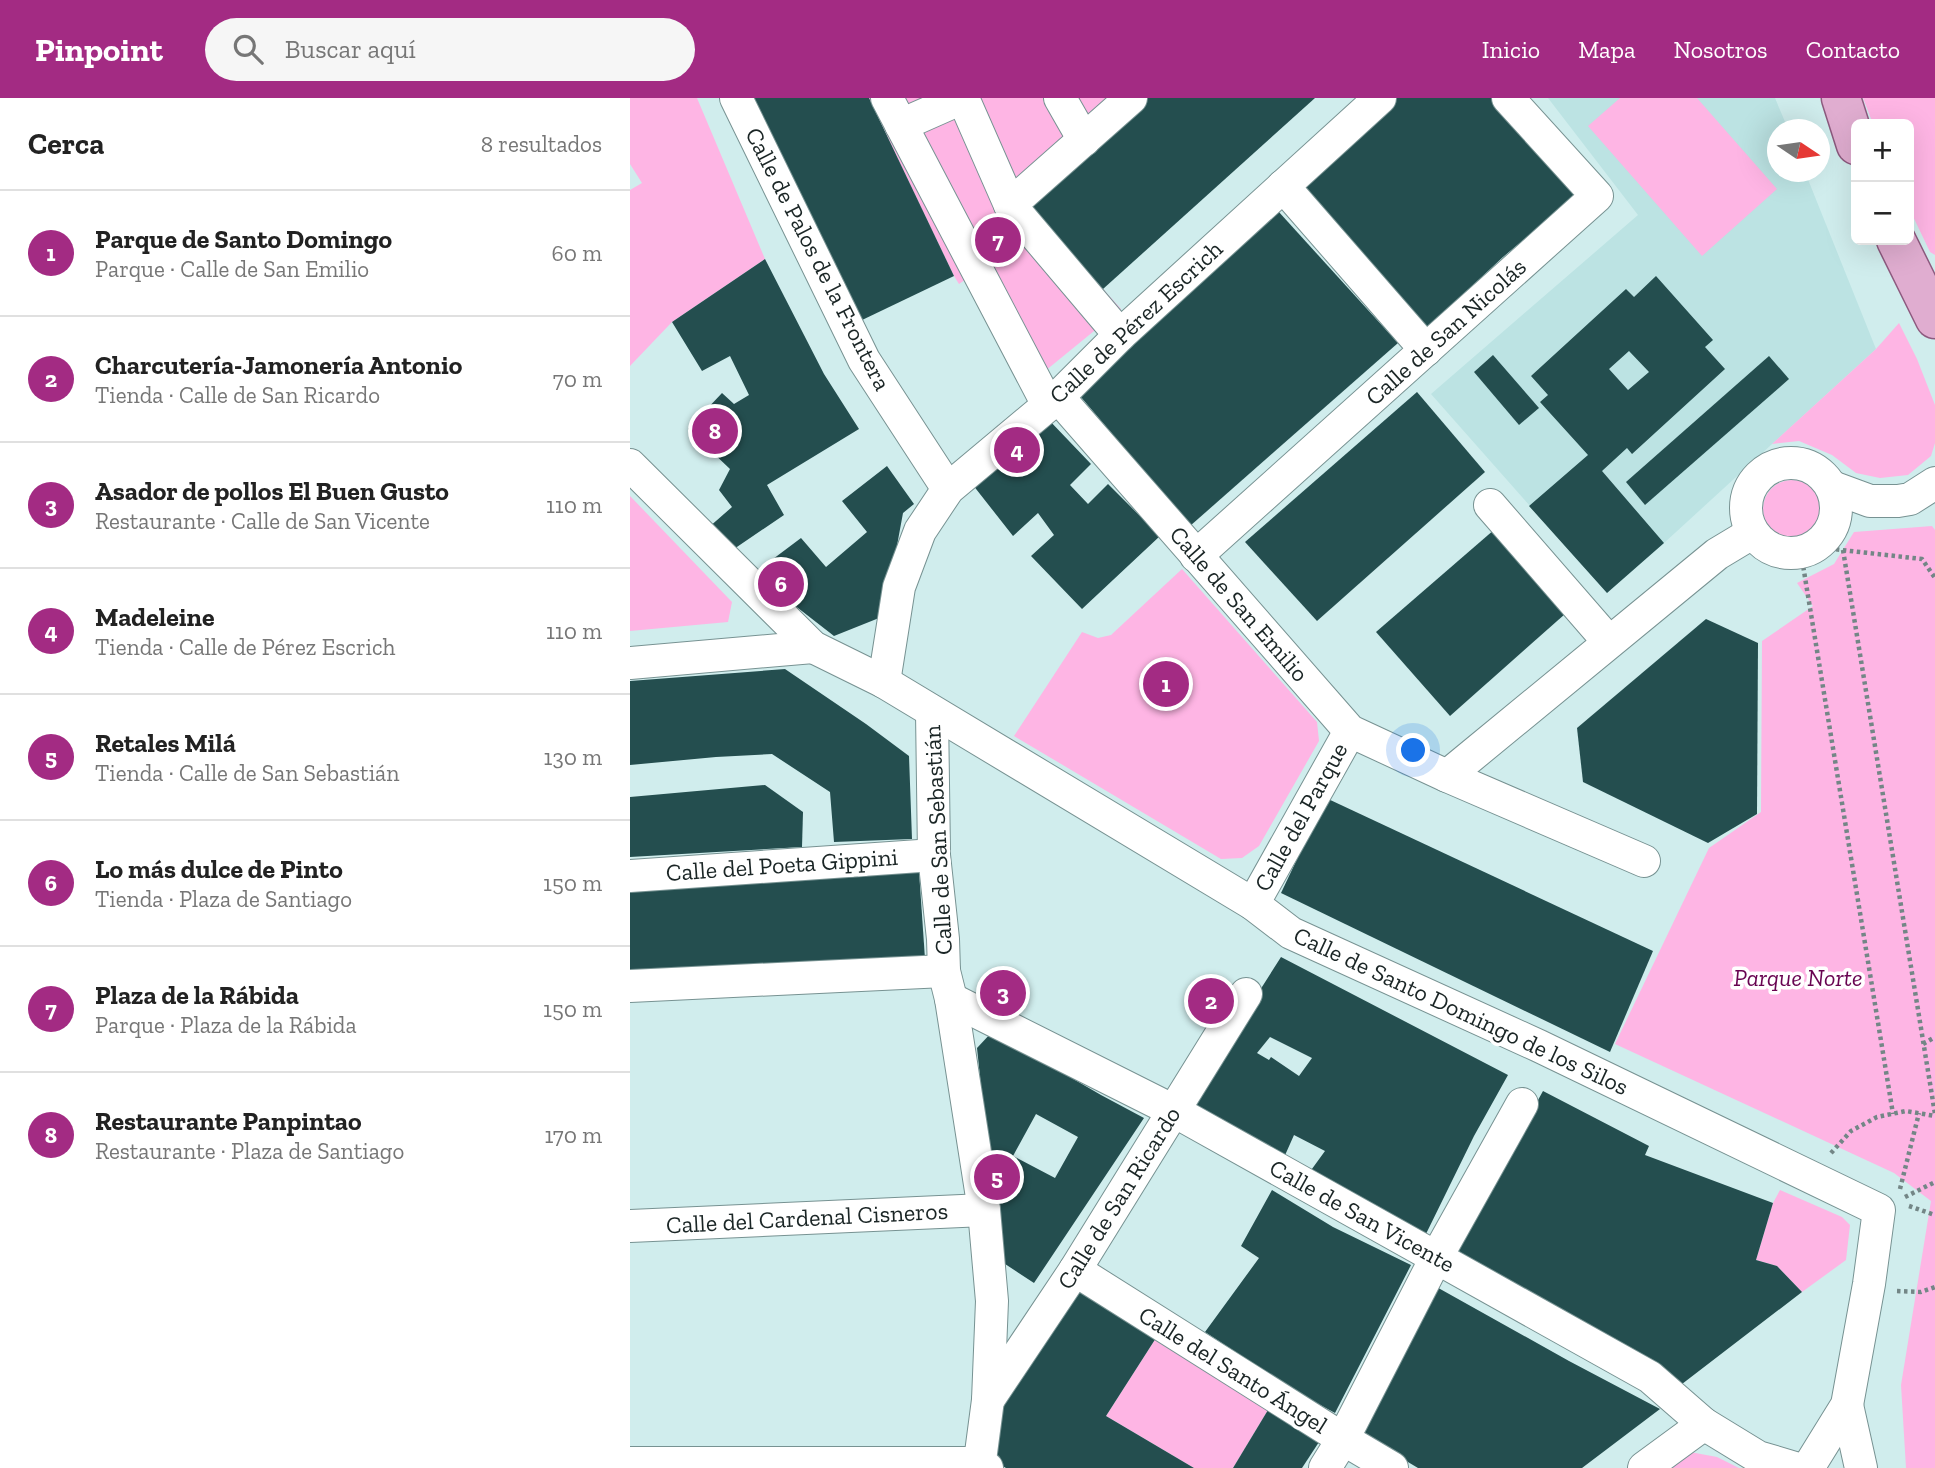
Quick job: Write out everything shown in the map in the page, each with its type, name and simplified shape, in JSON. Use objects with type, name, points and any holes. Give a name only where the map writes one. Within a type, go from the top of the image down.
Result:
[{"type":"main road","points":[[1841,98],[1851,129]]},
{"type":"main road","points":[[1898,245],[1935,319]]},
{"type":"street","name":"Calle de Palos de la Frontera","points":[[736,98],[864,360],[947,489]]},
{"type":"street","points":[[894,111],[963,98],[1010,205],[1120,335]]},
{"type":"street","points":[[1060,98],[1084,140]]},
{"type":"street","points":[[1010,205],[1131,98]]},
{"type":"street","name":"Calle de San Nicolás","points":[[1196,555],[1597,196],[1508,98]]},
{"type":"street","name":"Calle de Pérez Escrich","points":[[884,682],[899,587],[920,531],[947,489],[1053,401],[1120,335],[1283,186],[1364,104]]},
{"type":"street","name":"Calle de San Emilio","points":[[894,111],[1053,401],[1196,555],[1350,731],[1644,861]]},
{"type":"street","points":[[1283,186],[1426,350]]},
{"type":"street","points":[[1784,462],[1801,463],[1818,471],[1832,487],[1836,496],[1836,518],[1820,550],[1781,553],[1766,547],[1752,533],[1746,516],[1746,497],[1753,482],[1767,469],[1784,462]]},
{"type":"street","points":[[630,465],[813,647]]},
{"type":"street","points":[[1832,487],[1870,501]]},
{"type":"street","points":[[1836,518],[1870,501],[1927,497]]},
{"type":"street","points":[[1490,505],[1609,642]]},
{"type":"street","points":[[1447,776],[1717,554],[1752,533]]},
{"type":"street","points":[[630,663],[813,647]]},
{"type":"street","name":"Calle de Santo Domingo de los Silos","points":[[813,647],[884,682],[1253,904],[1291,933],[1539,1046],[1879,1210],[1869,1284],[1846,1405],[1809,1468]]},
{"type":"street","name":"Calle de San Sebastián","points":[[932,712],[934,855],[947,985],[984,1210],[992,1301],[988,1399],[981,1466]]},
{"type":"street","name":"Calle del Parque","points":[[1253,904],[1350,731]]},
{"type":"street","name":"Calle del Poeta Gippini","points":[[630,876],[934,855]]},
{"type":"street","points":[[630,986],[947,985]]},
{"type":"street","name":"Calle de San Vicente","points":[[947,985],[1650,1377],[1704,1424],[1760,1462],[1795,1468]]},
{"type":"street","name":"Calle de San Ricardo","points":[[988,1399],[1074,1270],[1246,995]]},
{"type":"street","points":[[1325,1468],[1343,1439],[1436,1258],[1522,1104]]},
{"type":"street","name":"Calle del Cardenal Cisneros","points":[[630,1226],[984,1210]]},
{"type":"street","name":"Calle del Santo Ángel","points":[[1074,1270],[1392,1468]]},
{"type":"street","name":"Calle de Santo Domingo de los Silos","points":[[1846,1405],[1861,1468]]},
{"type":"street","points":[[1644,1468],[1704,1424]]},
{"type":"street","points":[[630,1463],[981,1466]]},
{"type":"street","points":[[1809,1468],[1825,1463],[1843,1464],[1853,1468]]},
{"type":"path","points":[[1820,550],[1922,559],[1935,578]]},
{"type":"path","points":[[1819,1181],[1831,1153],[1851,1131],[1877,1117],[1906,1111],[1935,1115],[1933,1090],[1820,550]]},
{"type":"path","points":[[1820,550],[1893,1114]]},
{"type":"path","points":[[1923,1044],[1935,1037]]},
{"type":"path","points":[[1919,1113],[1897,1201],[1935,1215]]},
{"type":"shaded area","points":[[1548,98],[1775,98],[1784,119],[1767,119],[1767,182],[1809,182],[1876,349],[1607,593],[1431,394],[1638,215]]},
{"type":"green space","points":[[630,98],[697,98],[765,259],[672,322],[630,366],[630,190],[642,183],[630,164]]},
{"type":"green space","points":[[869,98],[1147,98],[1028,205],[1121,309],[1023,389],[969,277],[959,284],[954,276]]},
{"type":"green space","points":[[1620,98],[1697,98],[1767,178],[1767,182],[1771,182],[1777,189],[1702,256],[1588,126]]},
{"type":"green space","points":[[1863,98],[1935,98],[1935,255],[1930,252],[1914,218],[1914,119],[1871,119]]},
{"type":"green space","points":[[1899,323],[1935,405],[1935,443],[1931,456],[1908,475],[1880,478],[1856,473],[1832,455],[1799,441],[1772,444],[1876,349]]},
{"type":"green space","points":[[1792,480],[1803,482],[1816,493],[1821,509],[1819,520],[1808,533],[1792,538],[1781,536],[1768,525],[1763,509],[1765,498],[1776,485]]},
{"type":"green space","points":[[630,496],[732,602],[728,622],[630,631]]},
{"type":"green space","name":"Parque Norte","points":[[1932,526],[1935,530],[1935,1468],[1906,1468],[1901,1385],[1931,1201],[1894,1173],[1615,1044],[1709,848],[1761,812],[1762,641],[1813,606],[1797,583],[1834,564],[1854,532]]},
{"type":"green space","points":[[1182,569],[1317,722],[1319,741],[1259,846],[1242,858],[1221,859],[1014,736],[1082,632],[1098,638],[1111,635]]},
{"type":"green space","points":[[1780,1190],[1842,1217],[1850,1225],[1846,1260],[1802,1292],[1777,1266],[1756,1260],[1773,1203]]},
{"type":"green space","points":[[1156,1338],[1268,1410],[1233,1468],[1194,1468],[1106,1416]]},
{"type":"green space","points":[[1690,1452],[1717,1457],[1739,1468],[1672,1468]]},
{"type":"building","points":[[753,98],[869,98],[954,276],[860,321]]},
{"type":"building","points":[[1147,98],[1315,98],[1103,289],[1028,205]]},
{"type":"building","points":[[1390,98],[1494,98],[1577,195],[1503,257],[1425,330],[1297,187]]},
{"type":"building","points":[[1278,211],[1398,343],[1190,526],[1075,390]]},
{"type":"building","points":[[765,259],[824,374],[859,429],[767,485],[784,515],[731,551],[708,528],[732,507],[719,490],[730,469],[688,429],[722,393],[734,404],[749,395],[730,356],[702,371],[672,322]]},
{"type":"building","points":[[1656,276],[1713,340],[1705,347],[1725,369],[1632,454],[1627,448],[1602,471],[1664,543],[1607,593],[1529,506],[1588,455],[1540,402],[1548,395],[1531,376],[1626,289],[1634,297]],"holes":[[[1629,351],[1649,372],[1628,390],[1609,369]]]},
{"type":"building","points":[[1493,355],[1539,408],[1519,425],[1474,372]]},
{"type":"building","points":[[1769,356],[1789,379],[1645,505],[1626,482]]},
{"type":"building","points":[[1417,392],[1485,472],[1317,621],[1245,542]]},
{"type":"building","points":[[1047,418],[1091,464],[1070,485],[1088,504],[1108,484],[1160,536],[1082,609],[1031,556],[1054,535],[1038,513],[1013,536],[969,480]]},
{"type":"building","points":[[887,466],[914,504],[903,513],[884,616],[834,636],[758,577],[773,559],[801,538],[826,567],[867,532],[842,501]]},
{"type":"building","points":[[1495,529],[1565,614],[1450,716],[1376,632]]},
{"type":"building","points":[[1706,619],[1758,643],[1757,814],[1708,843],[1583,782],[1577,728]]},
{"type":"building","points":[[785,669],[909,756],[912,839],[834,842],[830,792],[772,754],[630,765],[630,681]]},
{"type":"building","points":[[765,785],[803,812],[802,847],[630,857],[630,797]]},
{"type":"building","points":[[1326,798],[1653,951],[1610,1052],[1281,893]]},
{"type":"building","points":[[919,871],[925,959],[630,972],[630,887]]},
{"type":"building","points":[[1281,957],[1508,1075],[1474,1136],[1423,1240],[1309,1173],[1325,1151],[1294,1135],[1282,1162],[1187,1105]],"holes":[[[1270,1037],[1312,1058],[1299,1076],[1271,1057],[1269,1060],[1257,1053]]]},
{"type":"building","points":[[992,1032],[1144,1118],[1034,1283],[999,1260],[977,1048]],"holes":[[[1036,1114],[1078,1137],[1055,1178],[1013,1156]]]},
{"type":"building","points":[[1543,1091],[1649,1146],[1645,1155],[1773,1203],[1756,1260],[1777,1266],[1802,1292],[1682,1384],[1452,1256]]},
{"type":"building","points":[[1272,1190],[1333,1227],[1411,1265],[1335,1413],[1300,1394],[1205,1332],[1259,1258],[1241,1246]]},
{"type":"building","points":[[1433,1285],[1660,1409],[1582,1468],[1418,1468],[1356,1431]]},
{"type":"building","points":[[1075,1289],[1156,1338],[1106,1416],[1194,1468],[1006,1468],[990,1459],[1001,1403]]},
{"type":"building","points":[[1268,1410],[1319,1442],[1302,1468],[1233,1468]]},
{"type":"place","name":"Plaza de la Rábida","points":[[998,240]]},
{"type":"place","name":"Restaurante Panpintao","points":[[715,431]]},
{"type":"place","name":"Madeleine","points":[[1017,450]]},
{"type":"place","name":"Lo más dulce de Pinto","points":[[781,584]]},
{"type":"place","name":"Parque de Santo Domingo","points":[[1166,684]]},
{"type":"place","name":"Asador de pollos El Buen Gusto","points":[[1003,993]]},
{"type":"place","name":"Charcutería-Jamonería Antonio","points":[[1211,1001]]},
{"type":"place","name":"Retales Milá","points":[[997,1177]]}]
